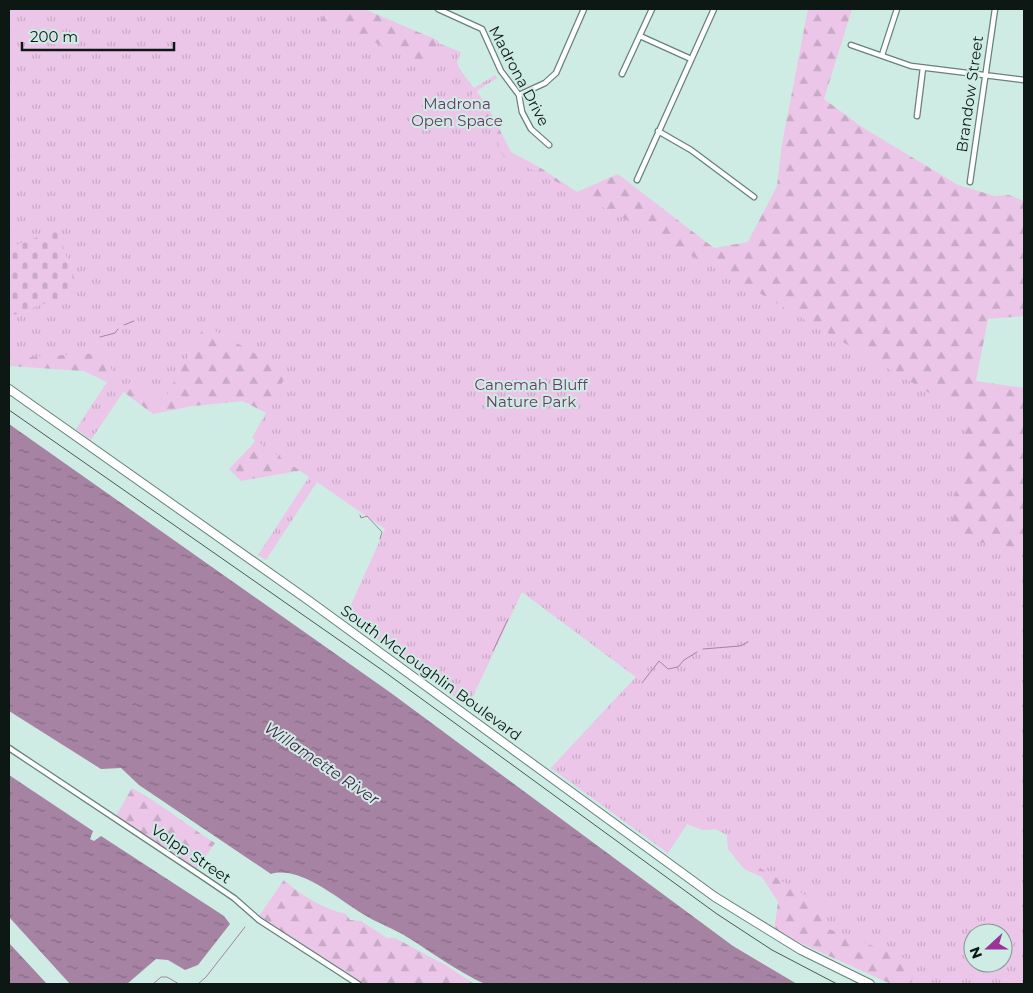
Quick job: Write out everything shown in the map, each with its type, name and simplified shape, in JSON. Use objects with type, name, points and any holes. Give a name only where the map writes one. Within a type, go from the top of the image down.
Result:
[{"type":"highway","name":"South McLoughlin Boulevard","points":[[9,390],[308,600],[716,897],[762,928],[842,972],[870,984]]},
{"type":"street","name":"Madrona Drive","points":[[438,9],[448,11],[482,29],[501,71],[519,95],[522,112],[531,129],[550,145]]},
{"type":"street","points":[[519,95],[545,83],[556,73],[584,9]]},
{"type":"street","points":[[622,74],[652,9]]},
{"type":"street","points":[[637,180],[714,9]]},
{"type":"street","points":[[882,55],[897,9]]},
{"type":"street","name":"Brandow Street","points":[[970,182],[995,9]]},
{"type":"street","points":[[640,36],[690,59]]},
{"type":"street","points":[[851,44],[904,64],[1024,80]]},
{"type":"street","points":[[917,116],[924,68]]},
{"type":"street","points":[[658,131],[691,150],[754,197]]},
{"type":"street","name":"Volpp Street","points":[[9,748],[234,898],[259,920],[358,984]]},
{"type":"green space","name":"Canemah Bluff Nature Park","points":[[9,9],[364,9],[437,40],[487,105],[511,152],[539,167],[577,192],[618,174],[714,248],[748,242],[777,186],[782,144],[808,9],[852,9],[824,99],[862,127],[958,185],[995,196],[1009,195],[1024,201],[1024,316],[988,319],[976,381],[1024,388],[1024,984],[891,984],[774,931],[778,902],[762,877],[744,869],[728,849],[727,835],[716,829],[703,830],[687,824],[668,853],[551,768],[636,677],[522,592],[394,526],[320,467],[241,481],[229,469],[253,444],[262,428],[276,418],[243,401],[193,406],[153,414],[117,387],[84,371],[9,366]]},
{"type":"green space","name":"Canemah Bluff Nature Park","points":[[9,9],[326,9],[321,21],[428,64],[438,43],[461,52],[457,62],[468,92],[495,75],[497,78],[471,95],[483,110],[504,157],[544,175],[751,288],[967,415],[949,538],[1024,549],[1024,984],[911,984],[917,963],[821,926],[830,910],[728,849],[727,835],[716,829],[703,830],[687,824],[668,853],[551,768],[636,677],[522,592],[468,707],[346,616],[385,529],[317,482],[266,560],[258,555],[309,477],[252,438],[288,372],[205,325],[162,404],[130,382],[91,440],[76,429],[113,373],[105,353],[9,358],[9,301],[14,315],[79,291],[57,230],[9,247]]},
{"type":"green space","points":[[58,230],[79,291],[14,315],[9,301],[9,247]]},
{"type":"green space","points":[[132,788],[215,843],[197,869],[116,816]]},
{"type":"green space","points":[[284,880],[313,901],[329,909],[346,914],[350,920],[361,921],[387,938],[395,938],[447,966],[474,984],[362,984],[259,916]]},
{"type":"water","name":"Willamette River","points":[[9,424],[391,693],[733,946],[797,984],[485,984],[455,968],[402,934],[368,917],[319,885],[294,874],[271,874],[139,785],[121,768],[101,769],[9,711]]},
{"type":"water","points":[[9,775],[93,831],[90,839],[94,841],[101,836],[224,916],[230,924],[198,965],[185,970],[168,960],[156,959],[127,984],[70,984],[9,917]]},
{"type":"water","points":[[9,943],[47,984],[9,984]]},
{"type":"waterway","points":[[124,325],[134,321]]},
{"type":"waterway","points":[[100,337],[115,333],[118,329]]},
{"type":"waterway","points":[[360,515],[361,518],[367,516],[382,532],[380,539]]},
{"type":"waterway","points":[[493,651],[508,619]]},
{"type":"waterway","points":[[703,649],[740,646],[748,642]]},
{"type":"waterway","points":[[642,683],[659,661],[668,669],[678,667],[684,660],[697,652]]},
{"type":"waterway","points":[[198,984],[206,977],[245,927]]},
{"type":"waterway","points":[[153,984],[161,977],[167,977],[179,984]]},
{"type":"railway","points":[[9,410],[382,670],[717,914],[772,950],[837,984]]},
{"type":"park label","name":"Madrona Open Space","points":[[457,112]]}]
